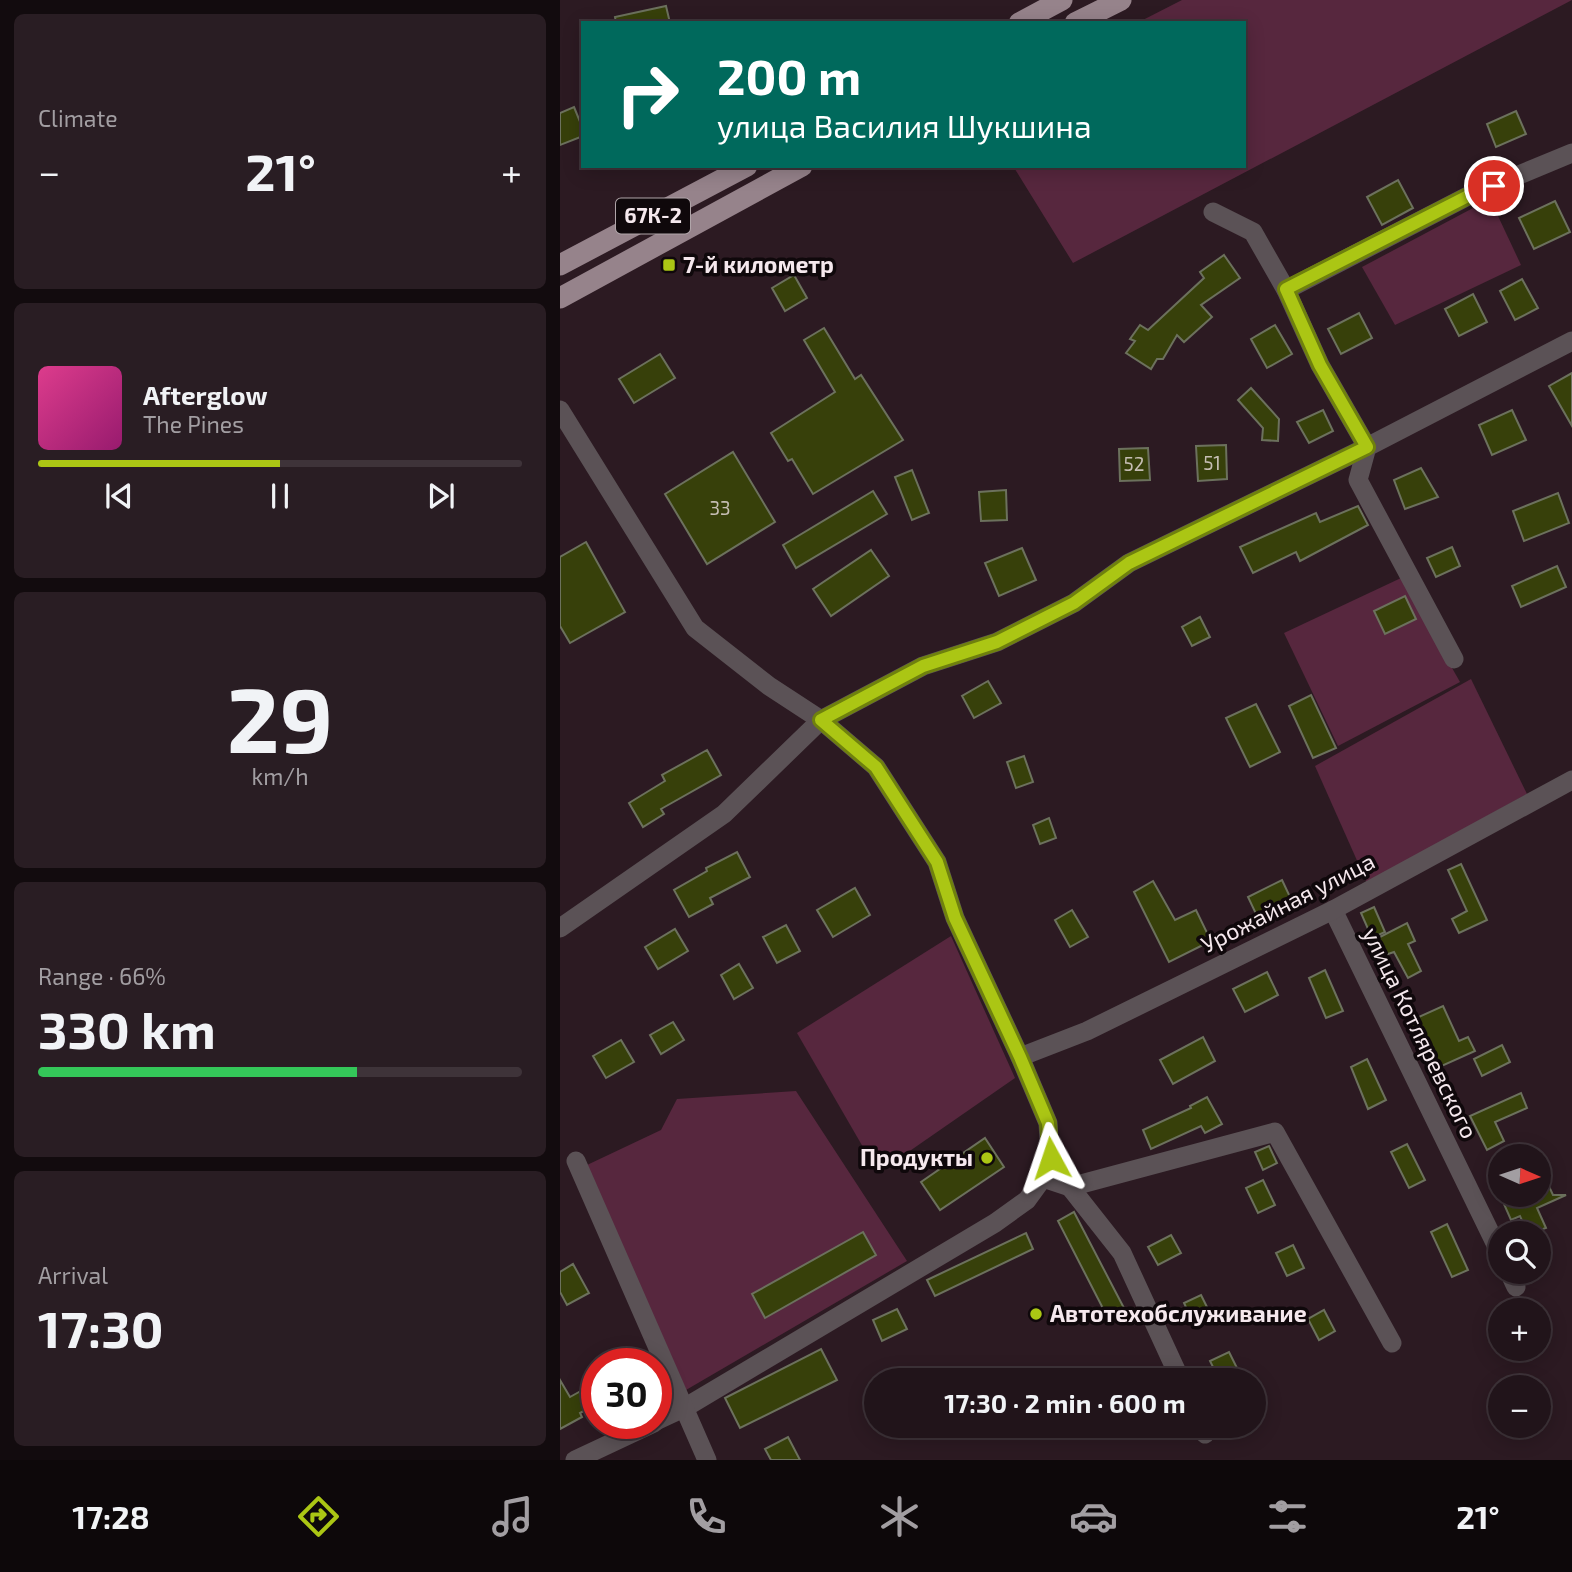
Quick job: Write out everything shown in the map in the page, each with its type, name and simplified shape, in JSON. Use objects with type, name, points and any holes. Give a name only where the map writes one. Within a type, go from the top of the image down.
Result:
[{"type":"main road","points":[[1023,21],[1062,0]]},
{"type":"main road","points":[[1079,21],[1121,0]]},
{"type":"main road","name":"67К-2","points":[[560,265],[743,168]]},
{"type":"main road","name":"67К-2","points":[[560,298],[798,168]]},
{"type":"street","points":[[1286,289],[1468,196],[1572,153]]},
{"type":"street","points":[[1213,212],[1253,232],[1286,289],[1320,365],[1367,447],[1358,480],[1454,659]]},
{"type":"street","points":[[560,928],[724,814],[821,720],[923,666],[997,642],[1074,603],[1129,563],[1367,447],[1572,341]]},
{"type":"street","points":[[560,410],[695,628],[769,686],[821,720],[876,767],[937,862],[955,918],[1048,1123],[1051,1158],[1043,1178],[1027,1200],[995,1223],[672,1414]]},
{"type":"street","name":"Урожайная улица","points":[[1020,1057],[1087,1031],[1333,910],[1572,780]]},
{"type":"street","name":"улица Котляревского","points":[[1333,910],[1488,1228]]},
{"type":"street","points":[[1070,1187],[1275,1132],[1392,1343]]},
{"type":"street","points":[[576,1161],[708,1460]]},
{"type":"street","points":[[1043,1178],[1070,1187],[1122,1253],[1175,1368]]},
{"type":"street","points":[[575,1460],[619,1439]]},
{"type":"shaded area","points":[[1182,0],[1572,0],[1073,263],[1014,168],[1246,168],[1246,21],[1141,21]]},
{"type":"shaded area","points":[[1490,199],[1521,265],[1395,325],[1362,267]]},
{"type":"shaded area","points":[[1401,578],[1460,682],[1338,746],[1284,633]]},
{"type":"shaded area","points":[[1471,679],[1527,794],[1367,883],[1315,766]]},
{"type":"shaded area","points":[[951,936],[1015,1078],[878,1173],[797,1033]]},
{"type":"shaded area","points":[[796,1091],[907,1261],[686,1390],[672,1358],[672,1348],[668,1348],[587,1165],[661,1130],[677,1099]]},
{"type":"building","points":[[666,6],[670,21],[616,21],[615,17]]},
{"type":"building","points":[[574,107],[581,124],[581,137],[560,145],[560,113]]},
{"type":"building","points":[[1516,111],[1526,134],[1496,147],[1487,124]]},
{"type":"building","points":[[1398,180],[1413,208],[1382,225],[1367,197]]},
{"type":"building","points":[[1555,201],[1570,232],[1534,249],[1519,218]]},
{"type":"building","points":[[1224,255],[1240,278],[1201,305],[1212,317],[1184,342],[1177,335],[1163,359],[1157,359],[1151,369],[1126,353],[1135,341],[1130,339],[1140,325],[1148,330],[1204,278],[1200,272]]},
{"type":"building","points":[[794,275],[807,298],[785,311],[772,288]]},
{"type":"building","points":[[1522,279],[1538,308],[1515,320],[1500,291]]},
{"type":"building","points":[[1473,294],[1487,322],[1459,336],[1445,309]]},
{"type":"building","points":[[1359,313],[1372,338],[1341,354],[1328,329]]},
{"type":"building","points":[[1275,325],[1292,354],[1267,368],[1251,339]]},
{"type":"building","points":[[824,328],[855,379],[861,375],[903,440],[813,494],[792,459],[788,461],[771,433],[835,392],[804,340]]},
{"type":"building","points":[[660,354],[675,378],[634,403],[619,379]]},
{"type":"building","points":[[1572,373],[1572,426],[1549,386]]},
{"type":"building","points":[[1251,388],[1279,419],[1278,441],[1262,440],[1263,428],[1238,400]]},
{"type":"building","points":[[1323,410],[1333,431],[1309,443],[1297,422]]},
{"type":"building","points":[[1512,410],[1526,440],[1492,455],[1479,425]]},
{"type":"building","points":[[1226,445],[1227,479],[1198,481],[1196,446]]},
{"type":"building","points":[[1148,448],[1150,480],[1120,481],[1119,449]]},
{"type":"building","points":[[733,452],[775,522],[707,564],[665,494]]},
{"type":"building","points":[[1421,468],[1438,497],[1405,509],[1394,480]]},
{"type":"building","points":[[912,470],[929,513],[912,520],[895,477]]},
{"type":"building","points":[[1006,490],[1007,520],[981,521],[979,492]]},
{"type":"building","points":[[873,491],[887,514],[796,568],[783,545]]},
{"type":"building","points":[[1558,493],[1569,523],[1524,541],[1513,511]]},
{"type":"building","points":[[1358,506],[1368,525],[1300,561],[1296,552],[1253,573],[1240,547],[1316,513],[1320,522]]},
{"type":"building","points":[[586,542],[625,612],[570,643],[560,626],[560,557]]},
{"type":"building","points":[[1452,547],[1460,566],[1436,577],[1427,558]]},
{"type":"building","points":[[1022,548],[1036,580],[999,596],[985,563]]},
{"type":"building","points":[[871,550],[889,576],[831,616],[813,589]]},
{"type":"building","points":[[1557,566],[1566,587],[1521,607],[1512,586]]},
{"type":"building","points":[[1405,596],[1416,619],[1385,634],[1374,611]]},
{"type":"building","points":[[1200,617],[1210,637],[1192,646],[1182,627]]},
{"type":"building","points":[[988,681],[1001,703],[974,718],[962,696]]},
{"type":"building","points":[[1311,695],[1336,748],[1313,758],[1289,706]]},
{"type":"building","points":[[1256,704],[1280,752],[1250,767],[1226,718]]},
{"type":"building","points":[[707,750],[721,775],[661,809],[664,814],[643,827],[629,803],[665,781],[662,775]]},
{"type":"building","points":[[1024,756],[1033,782],[1016,788],[1007,762]]},
{"type":"building","points":[[1049,818],[1056,838],[1040,844],[1033,825]]},
{"type":"building","points":[[737,852],[750,877],[710,898],[713,904],[689,917],[674,890],[707,871],[706,868]]},
{"type":"building","points":[[1461,864],[1487,920],[1459,933],[1452,919],[1467,911],[1448,870]]},
{"type":"building","points":[[1282,880],[1291,899],[1257,916],[1248,897]]},
{"type":"building","points":[[1153,881],[1175,920],[1196,910],[1211,941],[1169,962],[1134,892]]},
{"type":"building","points":[[855,888],[870,915],[833,937],[817,910]]},
{"type":"building","points":[[1374,907],[1385,932],[1372,938],[1361,913]]},
{"type":"building","points":[[1072,910],[1088,937],[1070,947],[1055,920]]},
{"type":"building","points":[[1407,923],[1415,941],[1408,944],[1421,971],[1408,978],[1394,952],[1385,955],[1376,939]]},
{"type":"building","points":[[786,925],[800,951],[777,963],[763,937]]},
{"type":"building","points":[[675,929],[688,951],[658,969],[645,947]]},
{"type":"building","points":[[739,964],[753,988],[734,999],[721,975]]},
{"type":"building","points":[[1325,970],[1343,1011],[1326,1018],[1309,978]]},
{"type":"building","points":[[1267,972],[1278,995],[1245,1012],[1233,989]]},
{"type":"building","points":[[1443,1006],[1459,1041],[1468,1037],[1475,1051],[1435,1069],[1429,1051],[1424,1054],[1410,1021]]},
{"type":"building","points":[[673,1022],[684,1040],[661,1054],[650,1035]]},
{"type":"building","points":[[1203,1037],[1215,1061],[1173,1084],[1160,1060]]},
{"type":"building","points":[[621,1040],[634,1062],[606,1078],[593,1056]]},
{"type":"building","points":[[1502,1045],[1510,1062],[1482,1076],[1474,1059]]},
{"type":"building","points":[[1367,1059],[1386,1100],[1368,1109],[1351,1067]]},
{"type":"building","points":[[1521,1093],[1527,1108],[1495,1122],[1504,1141],[1488,1144],[1487,1150],[1470,1116]]},
{"type":"building","points":[[1207,1097],[1222,1124],[1205,1133],[1201,1126],[1151,1149],[1143,1130],[1191,1108],[1190,1106]]},
{"type":"building","points":[[985,1138],[1004,1167],[940,1210],[921,1182]]},
{"type":"building","points":[[1407,1144],[1425,1180],[1409,1188],[1391,1152]]},
{"type":"building","points":[[1269,1146],[1277,1163],[1263,1170],[1255,1152]]},
{"type":"building","points":[[1263,1180],[1275,1205],[1258,1213],[1246,1188]]},
{"type":"building","points":[[1551,1191],[1553,1195],[1566,1195],[1551,1202]]},
{"type":"building","points":[[1506,1208],[1537,1208],[1543,1221],[1522,1221],[1520,1216],[1511,1220]]},
{"type":"building","points":[[1074,1212],[1126,1312],[1110,1322],[1058,1221]]},
{"type":"building","points":[[1447,1224],[1468,1270],[1452,1277],[1431,1232]]},
{"type":"building","points":[[863,1232],[876,1255],[765,1318],[752,1294]]},
{"type":"building","points":[[1026,1233],[1033,1249],[935,1296],[927,1280]]},
{"type":"building","points":[[1171,1235],[1181,1253],[1158,1265],[1148,1247]]},
{"type":"building","points":[[1293,1245],[1304,1268],[1287,1276],[1276,1253]]},
{"type":"building","points":[[573,1264],[589,1293],[567,1305],[560,1292],[560,1272]]},
{"type":"building","points":[[1201,1295],[1210,1313],[1193,1322],[1184,1303]]},
{"type":"building","points":[[897,1309],[907,1329],[882,1341],[873,1320]]},
{"type":"building","points":[[1324,1310],[1335,1331],[1319,1340],[1308,1319]]},
{"type":"building","points":[[821,1349],[837,1380],[740,1428],[725,1398]]},
{"type":"building","points":[[1229,1352],[1237,1368],[1214,1368],[1210,1361]]},
{"type":"building","points":[[560,1380],[570,1397],[581,1391],[581,1418],[560,1429]]},
{"type":"building","points":[[788,1437],[800,1460],[771,1460],[765,1449]]},
{"type":"place","name":"7-й километр","points":[[669,265]]},
{"type":"place","name":"Продукты","points":[[987,1158]]},
{"type":"place","name":"Автотехобслуживание","points":[[1036,1314]]},
{"type":"route","points":[[1051,1158],[1048,1123],[955,918],[937,862],[876,767],[821,720],[923,666],[997,642],[1074,603],[1129,563],[1367,447],[1320,365],[1286,289],[1468,196],[1494,186]]}]
